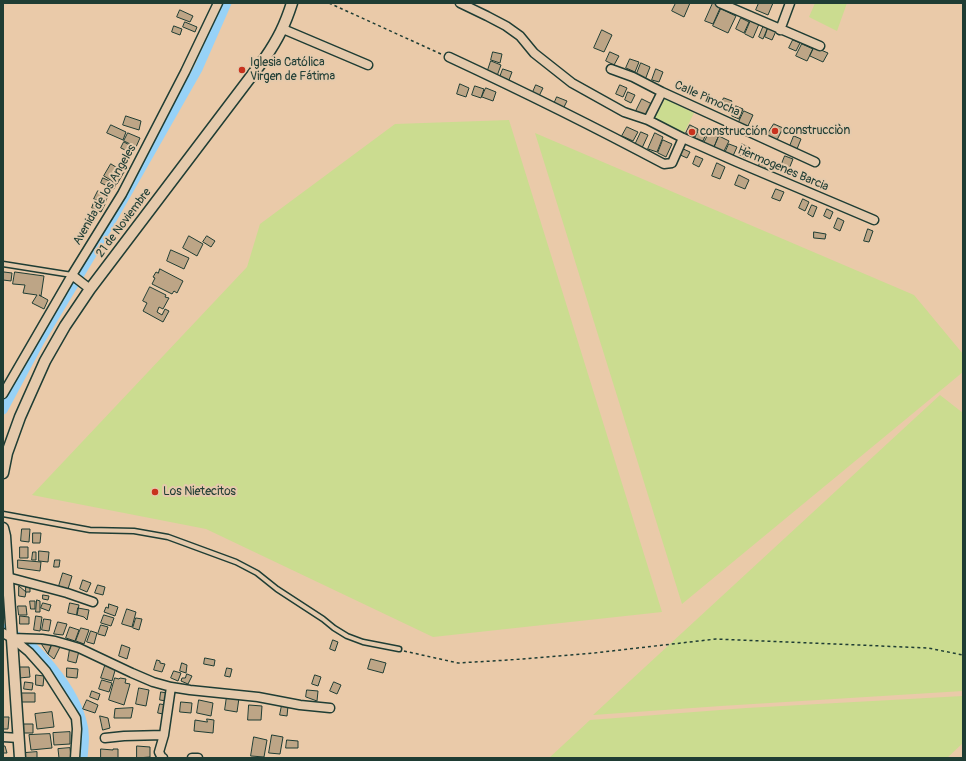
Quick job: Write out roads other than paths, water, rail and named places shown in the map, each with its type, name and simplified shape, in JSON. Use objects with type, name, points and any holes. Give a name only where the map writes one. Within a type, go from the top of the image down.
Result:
[{"type":"street","name":"Avenida de los Angeles","points":[[3,394],[80,281],[218,3]]},
{"type":"street","name":"21 de Noviembre","points":[[3,473],[12,437],[42,368],[62,331],[80,281],[266,58],[283,29],[292,3]]},
{"type":"street","name":"Hermogenes Barcia","points":[[460,3],[506,26],[520,36],[534,53],[572,82],[624,112],[648,120],[683,138],[737,162],[874,220]]},
{"type":"street","points":[[720,3],[820,46]]},
{"type":"street","points":[[780,30],[790,3]]},
{"type":"street","points":[[283,29],[368,65]]},
{"type":"street","points":[[449,57],[515,87],[664,164],[672,163],[683,138]]},
{"type":"street","name":"Calle Pimocha","points":[[611,69],[633,77],[662,92],[815,162]]},
{"type":"street","points":[[648,120],[662,92]]},
{"type":"street","points":[[3,528],[5,536],[7,577],[8,636],[20,758]]},
{"type":"street","points":[[7,577],[94,602]]},
{"type":"street","points":[[8,636],[55,641],[79,648],[153,682],[171,687],[258,697],[300,705],[330,708]]},
{"type":"street","points":[[8,636],[29,652],[46,671],[76,718],[77,729],[75,758]]},
{"type":"street","points":[[163,758],[159,752],[164,735],[171,687]]},
{"type":"street","points":[[105,738],[164,735]]},
{"type":"street","points":[[3,737],[19,738]]},
{"type":"street","points":[[192,758],[197,758]]},
{"type":"lane","points":[[3,264],[80,281]]},
{"type":"lane","points":[[3,514],[90,530],[134,531],[168,537],[236,562],[257,574],[347,636],[363,642],[399,649]]},
{"type":"waterway","points":[[3,410],[39,343],[100,241],[198,69],[227,3]]},
{"type":"waterway","points":[[3,628],[35,649],[51,666],[72,696],[79,712],[84,730],[83,758]]},
{"type":"place","name":"Iglesia Católica Virgen de Fátima","points":[[242,70]]},
{"type":"place","name":"construcciòn","points":[[775,131]]},
{"type":"place","name":"construcción","points":[[692,132]]},
{"type":"place","name":"Los Nietecitos","points":[[155,492]]}]
